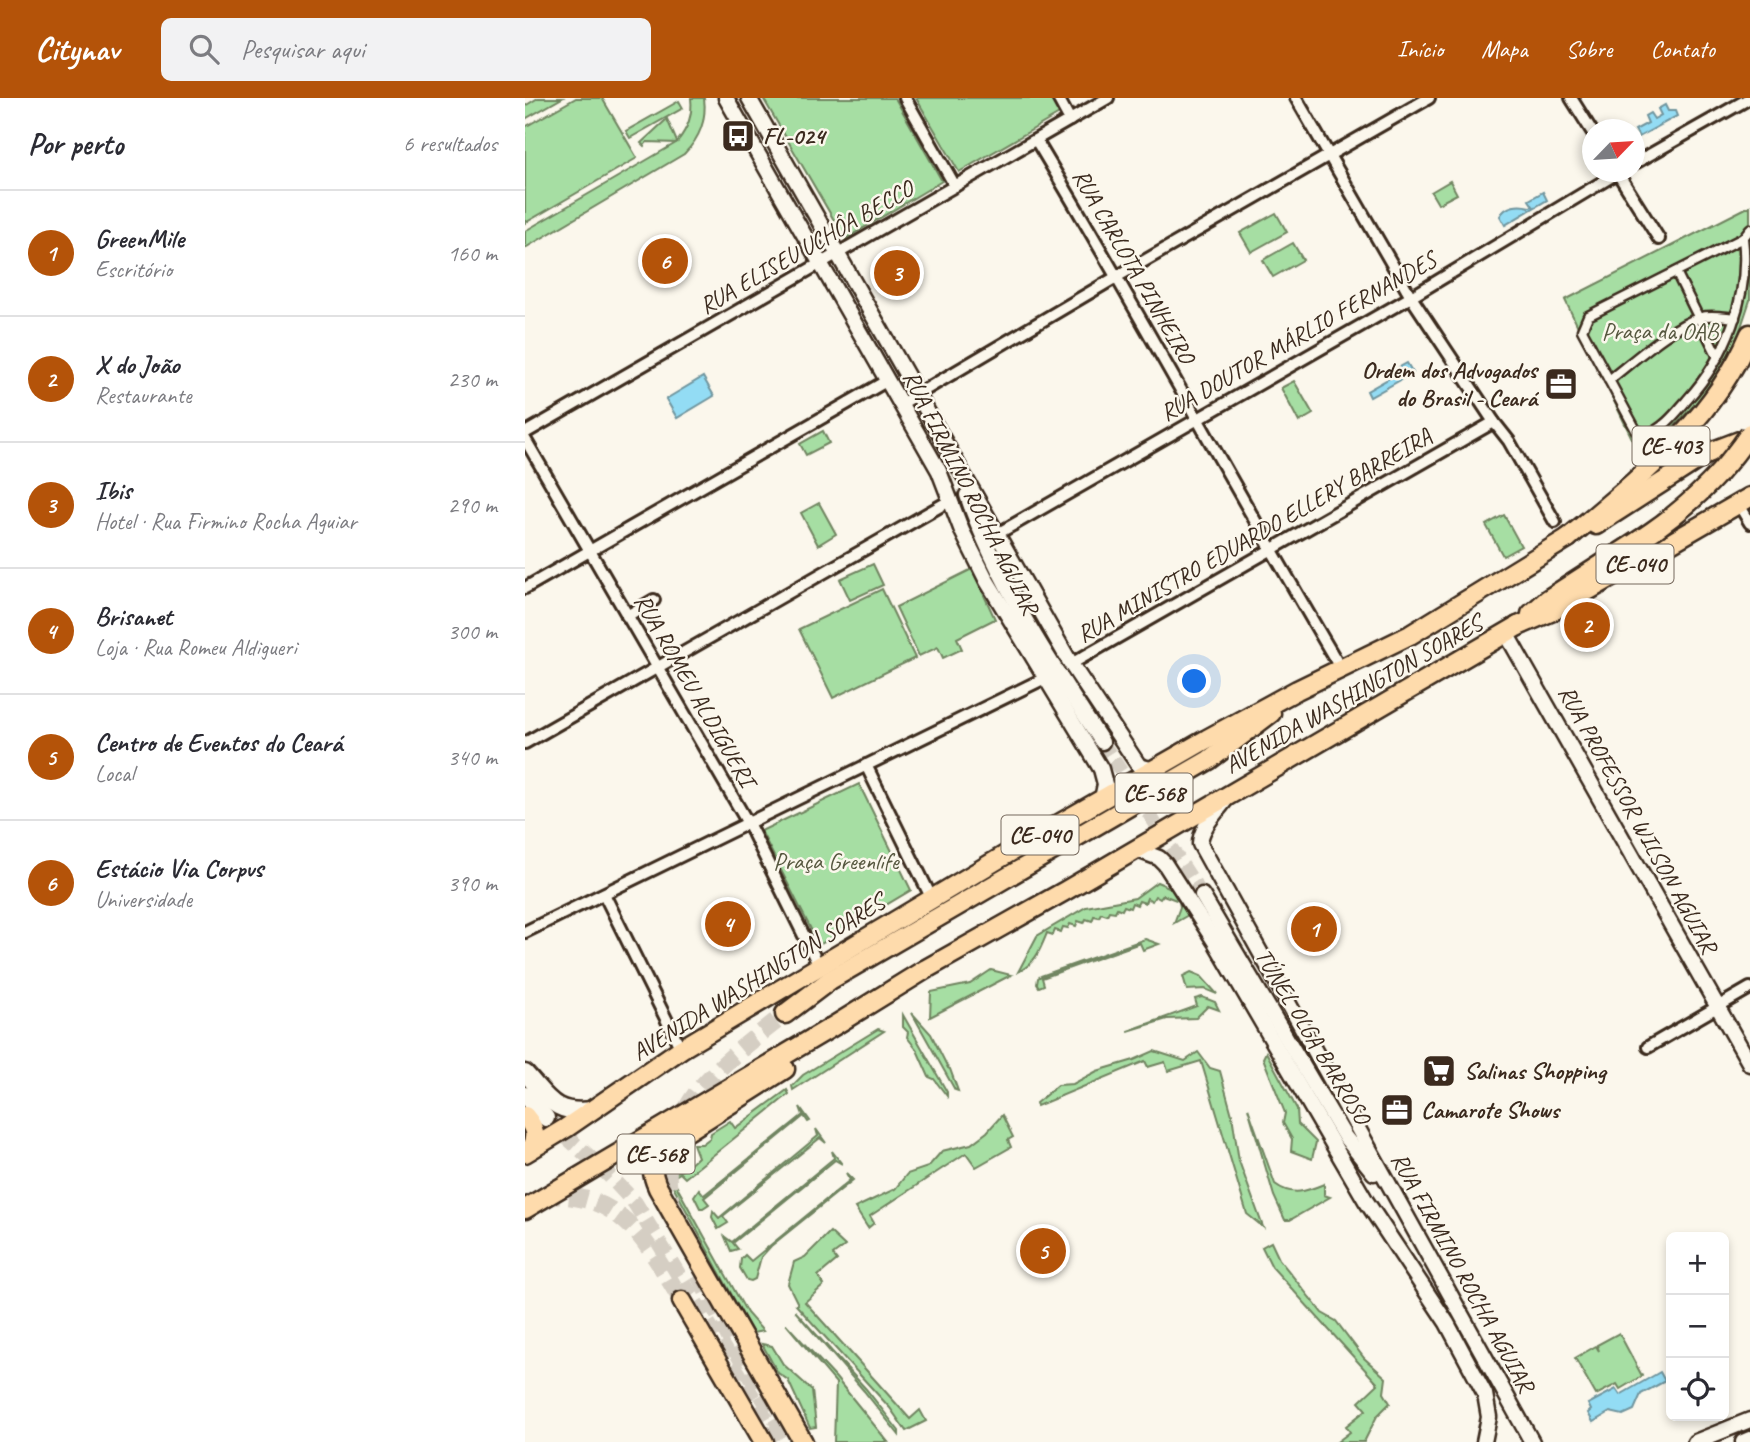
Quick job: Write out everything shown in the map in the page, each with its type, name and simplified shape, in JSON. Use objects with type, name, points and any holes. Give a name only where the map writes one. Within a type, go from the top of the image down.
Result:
[{"type":"main road","name":"AVENIDA WASHINGTON SOARES","points":[[1568,538],[1650,467],[1699,416],[1729,377],[1750,334]]},
{"type":"main road","name":"AVENIDA WASHINGTON SOARES","points":[[528,1151],[681,1049],[932,899],[1153,770],[1297,690],[1451,612],[1568,538],[1625,507],[1708,453],[1750,435]]},
{"type":"main road","name":"AVENIDA WASHINGTON SOARES","points":[[1512,629],[1548,599],[1670,519],[1704,491],[1750,435]]},
{"type":"main road","name":"AVENIDA WASHINGTON SOARES","points":[[525,1209],[825,1032],[926,969],[1065,891],[1512,629],[1553,611],[1744,500]]},
{"type":"main road","name":"CE-568","points":[[785,1014],[842,974],[1209,760],[1252,730],[1297,690]]},
{"type":"main road","name":"CE-568","points":[[803,1442],[658,1188],[653,1178],[653,1160],[664,1146],[688,1129],[781,1072],[895,996],[926,969]]},
{"type":"main road","points":[[525,1073],[558,1108],[579,1112],[593,1110]]},
{"type":"main road","points":[[525,1095],[546,1118]]},
{"type":"main road","points":[[525,1116],[533,1126],[536,1138],[528,1151]]},
{"type":"main road","points":[[682,1301],[764,1442]]},
{"type":"street","name":"RUA FIRMINO ROCHA AGUIAR","points":[[726,98],[939,471],[962,531],[987,581],[1101,769],[1105,784],[1103,799]]},
{"type":"street","name":"RUA FIRMINO ROCHA AGUIAR","points":[[749,98],[1071,664],[1139,766],[1153,770]]},
{"type":"street","points":[[905,98],[955,186]]},
{"type":"street","points":[[1058,98],[1070,120]]},
{"type":"street","name":"RUA ELISEU UCHÔA BECCO","points":[[525,433],[1108,98]]},
{"type":"street","points":[[1296,98],[1411,297],[1509,441],[1555,522]]},
{"type":"street","points":[[901,404],[1429,98]]},
{"type":"street","points":[[1571,98],[1584,119]]},
{"type":"street","points":[[1645,157],[1750,98]]},
{"type":"street","name":"RUA CARLOTA PINHEIRO","points":[[1036,140],[1118,276],[1271,550],[1341,669]]},
{"type":"street","name":"RUA DOUTOR MÁRLIO FERNANDES","points":[[997,534],[1411,297],[1601,182]]},
{"type":"street","points":[[1624,182],[1659,239]]},
{"type":"street","points":[[1743,238],[1746,261],[1734,318],[1724,348],[1701,385],[1663,428],[1647,435],[1636,430],[1582,330],[1588,316],[1743,238],[1750,229]]},
{"type":"street","points":[[1675,272],[1718,357]]},
{"type":"street","points":[[1609,380],[1657,342],[1699,318],[1734,318]]},
{"type":"street","points":[[525,588],[888,380]]},
{"type":"street","name":"RUA MINISTRO EDUARDO ELLERY BARREIRA","points":[[1071,664],[1494,422]]},
{"type":"street","name":"RUA ROMEU ALDIGUERI","points":[[525,439],[749,825],[819,966]]},
{"type":"street","points":[[959,469],[973,512],[995,561],[1066,686],[1102,741]]},
{"type":"street","points":[[525,743],[951,500]]},
{"type":"street","points":[[1744,500],[1750,523]]},
{"type":"street","points":[[627,616],[654,600]]},
{"type":"street","name":"RUA PROFESSOR WILSON AGUIAR","points":[[1512,629],[1750,1064]]},
{"type":"street","points":[[525,932],[749,825],[1045,678]]},
{"type":"street","points":[[866,765],[932,899]]},
{"type":"street","name":"RUA FIRMINO ROCHA AGUIAR","points":[[1229,795],[1203,830],[1200,844],[1532,1442]]},
{"type":"street","name":"RUA FIRMINO ROCHA AGUIAR","points":[[1135,849],[1159,858],[1165,864],[1215,942],[1366,1201],[1447,1323],[1485,1394],[1489,1416],[1484,1442]]},
{"type":"street","points":[[604,894],[681,1049]]},
{"type":"street","name":"TÚNEL OLGA BARROSO","points":[[1202,895],[1345,1137],[1393,1193]]},
{"type":"street","points":[[1648,1047],[1750,988]]},
{"type":"street","points":[[1695,1442],[1750,1420]]},
{"type":"street","points":[[1743,1442],[1750,1439]]},
{"type":"green space","points":[[538,98],[562,98],[525,119],[525,106]]},
{"type":"green space","points":[[576,98],[602,98],[637,158],[525,223],[525,127]]},
{"type":"green space","points":[[691,98],[704,98],[704,114],[698,135],[684,154],[525,248],[525,231],[676,143],[647,142],[644,146],[641,143],[667,119],[677,142],[689,121]]},
{"type":"green space","points":[[763,98],[895,98],[942,181],[845,239]]},
{"type":"green space","points":[[916,98],[1052,98],[1061,113],[959,172]]},
{"type":"green space","points":[[679,101],[683,108],[630,138],[626,131]]},
{"type":"green space","points":[[1450,181],[1457,194],[1438,204],[1431,192]]},
{"type":"green space","name":"Praça da OAB","points":[[1750,206],[1750,300],[1739,333],[1727,361],[1704,395],[1642,459],[1565,300]]},
{"type":"green space","points":[[1276,213],[1287,232],[1251,252],[1240,233]]},
{"type":"green space","points":[[1293,243],[1303,260],[1273,277],[1263,260]]},
{"type":"green space","points":[[1294,381],[1313,414],[1299,422],[1281,388]]},
{"type":"green space","points":[[823,431],[829,443],[806,455],[800,444]]},
{"type":"green space","points":[[819,503],[836,534],[818,545],[801,513]]},
{"type":"green space","points":[[1504,515],[1521,546],[1503,556],[1486,525]]},
{"type":"green space","points":[[873,564],[883,585],[850,600],[840,579]]},
{"type":"green space","points":[[972,569],[995,619],[957,638],[962,649],[943,658],[938,647],[919,656],[896,607]]},
{"type":"green space","points":[[882,589],[915,658],[833,698],[799,629]]},
{"type":"green space","name":"Praça Greenlife","points":[[859,784],[911,890],[819,945],[761,831]]},
{"type":"green space","points":[[1157,882],[1176,890],[1190,914],[1174,923],[1180,907],[1179,901],[1163,895],[1160,899],[1155,896],[1152,901],[1147,898],[1145,903],[1132,903],[1130,908],[1117,908],[1115,912],[1109,911],[1107,915],[1101,913],[1099,917],[1094,916],[1092,921],[1078,921],[1076,926],[1070,924],[1068,928],[1063,927],[1061,932],[1055,930],[1053,935],[1047,933],[1033,961],[1018,972],[1037,936],[1086,907],[1135,898]]},
{"type":"green space","points":[[1145,939],[1159,944],[1143,950],[1140,943],[1042,978],[1044,985],[1039,987],[1037,984],[1041,976]]},
{"type":"green space","points":[[991,970],[1011,975],[930,1017],[931,992],[970,984]]},
{"type":"green space","points":[[1191,972],[1201,976],[1217,994],[1205,989],[1187,990],[1183,976]]},
{"type":"green space","points":[[1202,997],[1215,1002],[1219,1010],[1208,1006],[1196,1018],[1167,1019],[1128,1031],[1197,1006],[1195,999]]},
{"type":"green space","points":[[912,1013],[931,1034],[950,1069],[958,1091],[955,1090]]},
{"type":"green space","points":[[903,1015],[947,1096],[934,1079],[929,1077],[917,1050],[907,1037],[908,1032],[903,1027]]},
{"type":"green space","points":[[878,1029],[884,1031],[793,1090],[792,1086],[803,1075]]},
{"type":"green space","points":[[1154,1051],[1185,1061],[1198,1052],[1210,1068],[1220,1071],[1232,1115],[1239,1161],[1263,1227],[1247,1214],[1201,1061],[1168,1071],[1165,1062],[1148,1067],[1145,1061],[1037,1106],[1036,1103],[1058,1085],[1073,1084],[1097,1071]]},
{"type":"green space","points":[[1266,1052],[1297,1109],[1298,1124],[1316,1142],[1312,1159],[1291,1151],[1292,1139],[1283,1123],[1285,1113],[1263,1058]]},
{"type":"green space","points":[[787,1090],[789,1094],[685,1178],[680,1173],[672,1178],[747,1313],[763,1331],[753,1333],[667,1175],[685,1169],[698,1157],[693,1144],[702,1144],[710,1138],[711,1133],[730,1121],[735,1128]]},
{"type":"green space","points":[[800,1107],[810,1121],[804,1116],[704,1198],[709,1204],[700,1208],[694,1196],[699,1189],[704,1195],[803,1115]]},
{"type":"green space","points":[[1248,1108],[1275,1184],[1293,1192],[1306,1191],[1324,1184],[1324,1195],[1330,1197],[1290,1220],[1285,1220],[1274,1196]]},
{"type":"green space","points":[[1002,1115],[1013,1137],[1008,1140],[1011,1147],[976,1167],[966,1153],[870,1216],[874,1223],[868,1228],[855,1208],[895,1189],[907,1174],[928,1167],[942,1151],[971,1144],[987,1132]]},
{"type":"green space","points":[[816,1129],[826,1143],[820,1138],[723,1216],[728,1223],[718,1229],[712,1217],[713,1211],[719,1218],[818,1136]]},
{"type":"green space","points":[[832,1151],[842,1164],[835,1160],[733,1243],[738,1249],[731,1251],[725,1237],[732,1242],[834,1158]]},
{"type":"green space","points":[[846,1173],[853,1180],[771,1246],[761,1257],[755,1279],[747,1280],[740,1268],[741,1259],[745,1255],[751,1261],[850,1180]]},
{"type":"green space","points":[[830,1232],[845,1246],[833,1255],[837,1260],[818,1276],[824,1285],[805,1302],[910,1419],[920,1410],[926,1421],[906,1431],[890,1408],[796,1305],[798,1304],[788,1284],[794,1262],[805,1257]]},
{"type":"green space","points":[[1271,1242],[1279,1259],[1322,1313],[1336,1321],[1364,1358],[1386,1378],[1384,1393],[1390,1403],[1377,1416],[1364,1442],[1337,1442],[1350,1432],[1346,1426],[1366,1410],[1359,1402],[1378,1384],[1272,1267],[1262,1247]]},
{"type":"green space","points":[[795,1311],[866,1389],[899,1431],[899,1435],[864,1391]]},
{"type":"green space","points":[[786,1324],[836,1378],[888,1442],[834,1442],[836,1383]]},
{"type":"green space","points":[[1619,1333],[1642,1376],[1620,1389],[1617,1384],[1596,1395],[1575,1358],[1596,1346],[1599,1351],[1597,1345]]},
{"type":"green space","points":[[762,1344],[772,1346],[783,1364],[812,1390],[816,1427],[810,1428],[788,1380],[778,1373]]},
{"type":"water","points":[[1665,105],[1668,111],[1675,111],[1677,116],[1645,134],[1645,125],[1648,123],[1645,116],[1650,113],[1654,119],[1661,115],[1658,109]]},
{"type":"water","points":[[1543,192],[1547,200],[1505,225],[1500,216],[1506,210],[1517,206],[1533,206],[1529,200]]},
{"type":"water","points":[[1407,363],[1413,373],[1370,397],[1367,391],[1400,372],[1398,368]]},
{"type":"water","points":[[703,377],[714,396],[677,418],[666,399]]},
{"type":"water","points":[[1660,1372],[1665,1381],[1641,1394],[1634,1410],[1623,1415],[1610,1412],[1593,1422],[1588,1413],[1591,1410],[1588,1404],[1616,1389],[1620,1395]]},
{"type":"tunnel","points":[[1102,742],[1202,895]]},
{"type":"tunnel","points":[[675,1213],[670,1198],[668,1165],[675,1133],[690,1103],[718,1069],[785,1014]]},
{"type":"tunnel","points":[[546,1118],[609,1175],[635,1203],[780,1442]]},
{"type":"tunnel","points":[[542,1196],[570,1196],[593,1201],[612,1211],[629,1224],[643,1240],[682,1301]]},
{"type":"tunnel","points":[[699,1275],[733,1344],[790,1442]]},
{"type":"place","name":"FL-024","points":[[738,136]]},
{"type":"place","name":"Estácio Via Corpvs","points":[[665,261]]},
{"type":"place","name":"Ibis","points":[[897,273]]},
{"type":"place","name":"Ordem dos Advogados do Brasil - Ceará","points":[[1561,384]]},
{"type":"place","name":"X do João","points":[[1587,625]]},
{"type":"place","name":"Brisanet","points":[[728,924]]},
{"type":"place","name":"GreenMile","points":[[1314,929]]},
{"type":"place","name":"Salinas Shopping","points":[[1439,1071]]},
{"type":"place","name":"Camarote Shows","points":[[1397,1110]]},
{"type":"place","name":"Centro de Eventos do Ceará","points":[[1043,1251]]}]
